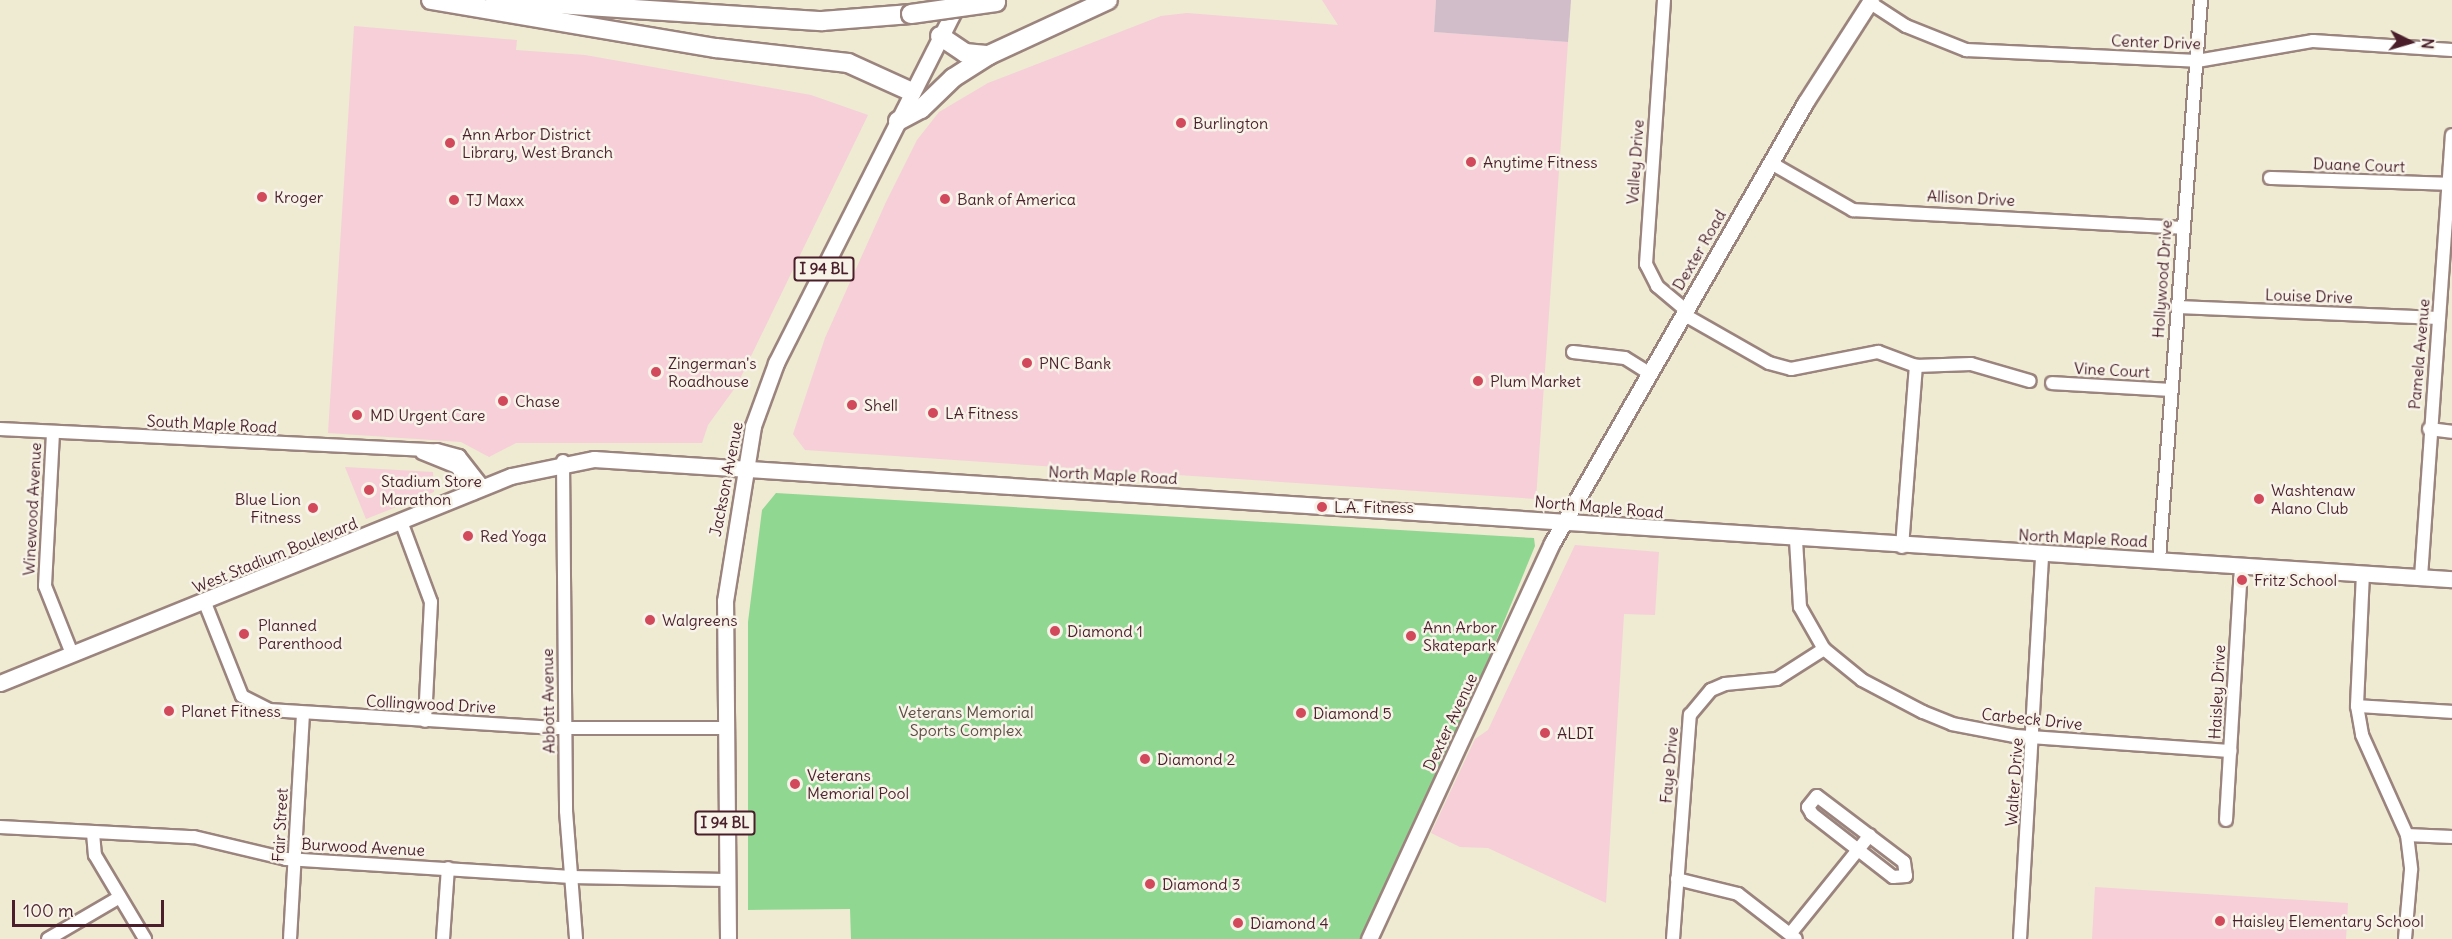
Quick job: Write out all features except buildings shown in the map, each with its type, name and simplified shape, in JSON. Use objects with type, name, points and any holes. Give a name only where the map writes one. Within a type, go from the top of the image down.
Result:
[{"type":"highway","points":[[431,0],[716,48],[848,63],[912,92]]},
{"type":"highway","points":[[495,0],[822,21],[911,14],[999,1]]},
{"type":"highway","points":[[898,121],[989,55],[1108,0]]},
{"type":"highway","points":[[940,36],[965,53],[989,55]]},
{"type":"main road","name":"Jackson Avenue","points":[[728,939],[724,728],[725,602],[743,469],[776,363],[959,0]]},
{"type":"main road","name":"Dexter Road","points":[[1565,522],[1771,163],[1870,1]]},
{"type":"main road","points":[[563,461],[743,469]]},
{"type":"main road","name":"West Stadium Boulevard","points":[[0,683],[402,524],[478,491],[563,461]]},
{"type":"main road","name":"North Maple Road","points":[[743,469],[1565,522],[1902,547],[2159,560],[2452,579]]},
{"type":"main road","name":"Dexter Avenue","points":[[1369,939],[1565,522]]},
{"type":"street","name":"Valley Drive","points":[[1664,0],[1646,264],[1657,286],[1685,312]]},
{"type":"street","name":"Hollywood Drive","points":[[2159,560],[2182,228],[2198,62],[2201,0]]},
{"type":"street","name":"Center Drive","points":[[1870,1],[1906,26],[1966,50],[2198,62],[2313,41],[2452,50]]},
{"type":"street","name":"Pamela Avenue","points":[[2421,577],[2429,429],[2452,135]]},
{"type":"street","name":"Allison Drive","points":[[1771,163],[1853,210],[2182,228]]},
{"type":"street","name":"Duane Court","points":[[2270,178],[2448,184]]},
{"type":"street","name":"Louise Drive","points":[[2178,307],[2439,318]]},
{"type":"street","points":[[1685,312],[1769,363],[1791,369],[1878,351],[1916,366],[1971,364],[2030,381]]},
{"type":"street","points":[[1573,352],[1625,358],[1650,373]]},
{"type":"street","points":[[1902,547],[1916,366]]},
{"type":"street","name":"Vine Court","points":[[2052,383],[2170,390]]},
{"type":"street","name":"South Maple Road","points":[[0,429],[422,453],[457,467],[478,491]]},
{"type":"street","points":[[2429,429],[2452,432]]},
{"type":"street","name":"Winewood Avenue","points":[[53,433],[45,586],[72,654]]},
{"type":"street","name":"Abbott Avenue","points":[[563,461],[564,728],[576,939]]},
{"type":"street","points":[[402,524],[431,602],[425,721]]},
{"type":"street","name":"Carbeck Drive","points":[[1796,540],[1800,607],[1824,649],[1862,680],[1923,712],[1978,731],[2033,738],[2230,751]]},
{"type":"street","name":"Walter Drive","points":[[2020,939],[2042,554]]},
{"type":"street","name":"Haisley Drive","points":[[2226,820],[2241,566]]},
{"type":"street","points":[[2363,573],[2357,706],[2362,735],[2407,835],[2410,870],[2405,939]]},
{"type":"street","name":"Collingwood Drive","points":[[205,603],[242,696],[269,710],[564,728],[724,728]]},
{"type":"street","name":"Faye Drive","points":[[1673,939],[1690,715],[1711,690],[1725,684],[1777,679],[1824,649]]},
{"type":"street","points":[[2357,706],[2452,712]]},
{"type":"street","name":"Fair Street","points":[[290,939],[303,713]]},
{"type":"street","points":[[1824,798],[1904,862],[1906,876],[1893,877],[1857,850],[1812,814],[1810,800],[1824,798]]},
{"type":"street","name":"Burwood Avenue","points":[[0,827],[194,837],[295,859],[571,877],[726,880]]},
{"type":"street","points":[[93,833],[95,855],[145,939]]},
{"type":"street","points":[[1677,879],[1738,894],[1793,936],[1870,835]]},
{"type":"street","points":[[2407,835],[2452,837]]},
{"type":"street","points":[[443,939],[448,868]]},
{"type":"street","points":[[48,939],[120,897]]},
{"type":"shaded area","points":[[1322,0],[1436,0],[1434,32],[1568,42],[1536,499],[805,450],[793,434],[825,338],[886,202],[917,140],[939,112],[988,83],[1161,16],[1187,13],[1338,25]]},
{"type":"shaded area","points":[[1436,0],[1571,0],[1568,42],[1434,32]]},
{"type":"shaded area","points":[[354,26],[517,40],[516,50],[585,55],[811,95],[868,115],[737,385],[708,425],[702,443],[516,443],[489,457],[461,442],[328,433]]},
{"type":"shaded area","points":[[345,467],[433,472],[434,492],[366,519]]},
{"type":"shaded area","points":[[1575,545],[1659,552],[1655,615],[1624,614],[1606,903],[1488,848],[1460,847],[1431,833],[1475,739],[1488,730]]},
{"type":"shaded area","name":"Haisley Elementary School","points":[[2095,887],[2348,903],[2346,939],[2092,939]]},
{"type":"green space","name":"Veterans Memorial Sports Complex","points":[[776,493],[1534,538],[1535,546],[1470,704],[1360,939],[851,939],[850,909],[748,910],[748,622],[762,510]]},
{"type":"place","name":"Burlington","points":[[1181,123]]},
{"type":"place","name":"Ann Arbor District Library, West Branch","points":[[450,143]]},
{"type":"place","name":"Anytime Fitness","points":[[1471,162]]},
{"type":"place","name":"Kroger","points":[[262,197]]},
{"type":"place","name":"Bank of America","points":[[945,199]]},
{"type":"place","name":"TJ Maxx","points":[[454,200]]},
{"type":"place","name":"PNC Bank","points":[[1027,363]]},
{"type":"place","name":"Zingerman's Roadhouse","points":[[656,372]]},
{"type":"place","name":"Plum Market","points":[[1478,381]]},
{"type":"place","name":"Chase","points":[[503,401]]},
{"type":"place","name":"Shell","points":[[852,405]]},
{"type":"place","name":"LA Fitness","points":[[933,413]]},
{"type":"place","name":"MD Urgent Care","points":[[357,415]]},
{"type":"place","name":"Stadium Store Marathon","points":[[369,490]]},
{"type":"place","name":"Washtenaw Alano Club","points":[[2259,499]]},
{"type":"place","name":"L.A. Fitness","points":[[1322,507]]},
{"type":"place","name":"Blue Lion Fitness","points":[[313,508]]},
{"type":"place","name":"Red Yoga","points":[[468,536]]},
{"type":"place","name":"Fritz School","points":[[2242,580]]},
{"type":"place","name":"Walgreens","points":[[650,620]]},
{"type":"place","name":"Diamond 1","points":[[1055,631]]},
{"type":"place","name":"Planned Parenthood","points":[[244,634]]},
{"type":"place","name":"Ann Arbor Skatepark","points":[[1411,636]]},
{"type":"place","name":"Planet Fitness","points":[[169,711]]},
{"type":"place","name":"Diamond 5","points":[[1301,713]]},
{"type":"place","name":"ALDI","points":[[1545,733]]},
{"type":"place","name":"Diamond 2","points":[[1145,759]]},
{"type":"place","name":"Veterans Memorial Pool","points":[[795,784]]},
{"type":"place","name":"Diamond 3","points":[[1150,884]]},
{"type":"place","name":"Haisley Elementary School","points":[[2220,921]]},
{"type":"place","name":"Diamond 4","points":[[1238,923]]}]
